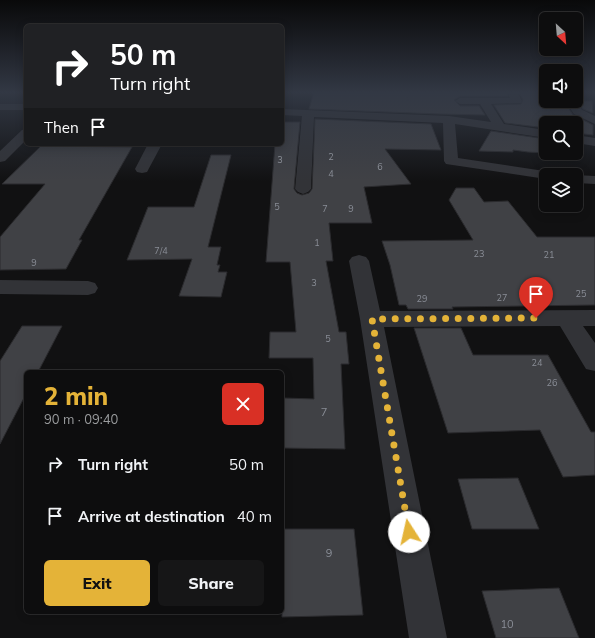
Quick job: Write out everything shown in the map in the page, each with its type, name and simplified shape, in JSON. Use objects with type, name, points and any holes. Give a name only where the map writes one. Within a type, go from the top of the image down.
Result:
[{"type":"street","points":[[303,189],[307,122]]},
{"type":"street","points":[[449,122],[451,160],[539,174]]},
{"type":"street","points":[[462,122],[539,133]]},
{"type":"street","points":[[496,122],[500,127]]},
{"type":"street","points":[[0,139],[23,136]]},
{"type":"street","points":[[0,158],[23,136]]},
{"type":"street","points":[[583,140],[595,142]]},
{"type":"street","points":[[142,169],[154,146]]},
{"type":"street","points":[[583,179],[595,180]]},
{"type":"street","points":[[359,261],[372,319],[428,638]]},
{"type":"street","points":[[0,287],[88,288]]},
{"type":"street","points":[[566,318],[595,362]]},
{"type":"street","points":[[372,319],[595,318]]},
{"type":"building","points":[[284,122],[300,122],[294,189],[297,193],[302,195],[309,193],[312,189],[315,122],[379,122],[431,124],[441,150],[385,149],[411,184],[364,187],[372,223],[329,223],[333,261],[326,261],[339,332],[346,332],[349,364],[341,364],[345,449],[284,448],[284,398],[314,399],[313,358],[269,358],[270,332],[296,332],[290,262],[266,262],[275,146],[284,146]]},
{"type":"building","points":[[504,122],[539,122],[539,127],[505,123]]},
{"type":"building","points":[[583,122],[593,125],[593,135],[583,134]]},
{"type":"building","points":[[491,131],[539,138],[539,153],[513,150],[513,152],[479,151]]},
{"type":"building","points":[[41,146],[132,147],[79,240],[82,240],[66,269],[0,270],[0,237],[45,184],[2,184]]},
{"type":"building","points":[[211,155],[231,155],[208,247],[221,247],[217,265],[220,265],[218,272],[227,272],[221,297],[179,296],[192,259],[127,260],[148,207],[194,207]]},
{"type":"building","points":[[456,188],[474,188],[484,202],[508,201],[537,237],[595,237],[595,305],[408,309],[406,305],[399,305],[390,265],[382,241],[473,240],[449,200]]},
{"type":"building","points":[[22,326],[62,326],[39,370],[24,370],[24,398],[0,444],[0,361]]},
{"type":"building","points":[[414,328],[461,328],[473,355],[548,355],[591,432],[595,432],[595,475],[563,477],[540,430],[448,433]]},
{"type":"building","points":[[518,478],[539,529],[472,529],[458,479]]},
{"type":"building","points":[[284,529],[354,529],[363,615],[282,617],[282,614],[284,614]]},
{"type":"building","points":[[559,588],[579,638],[496,638],[482,591]]},
{"type":"route","points":[[409,532],[372,319],[536,318]]}]
